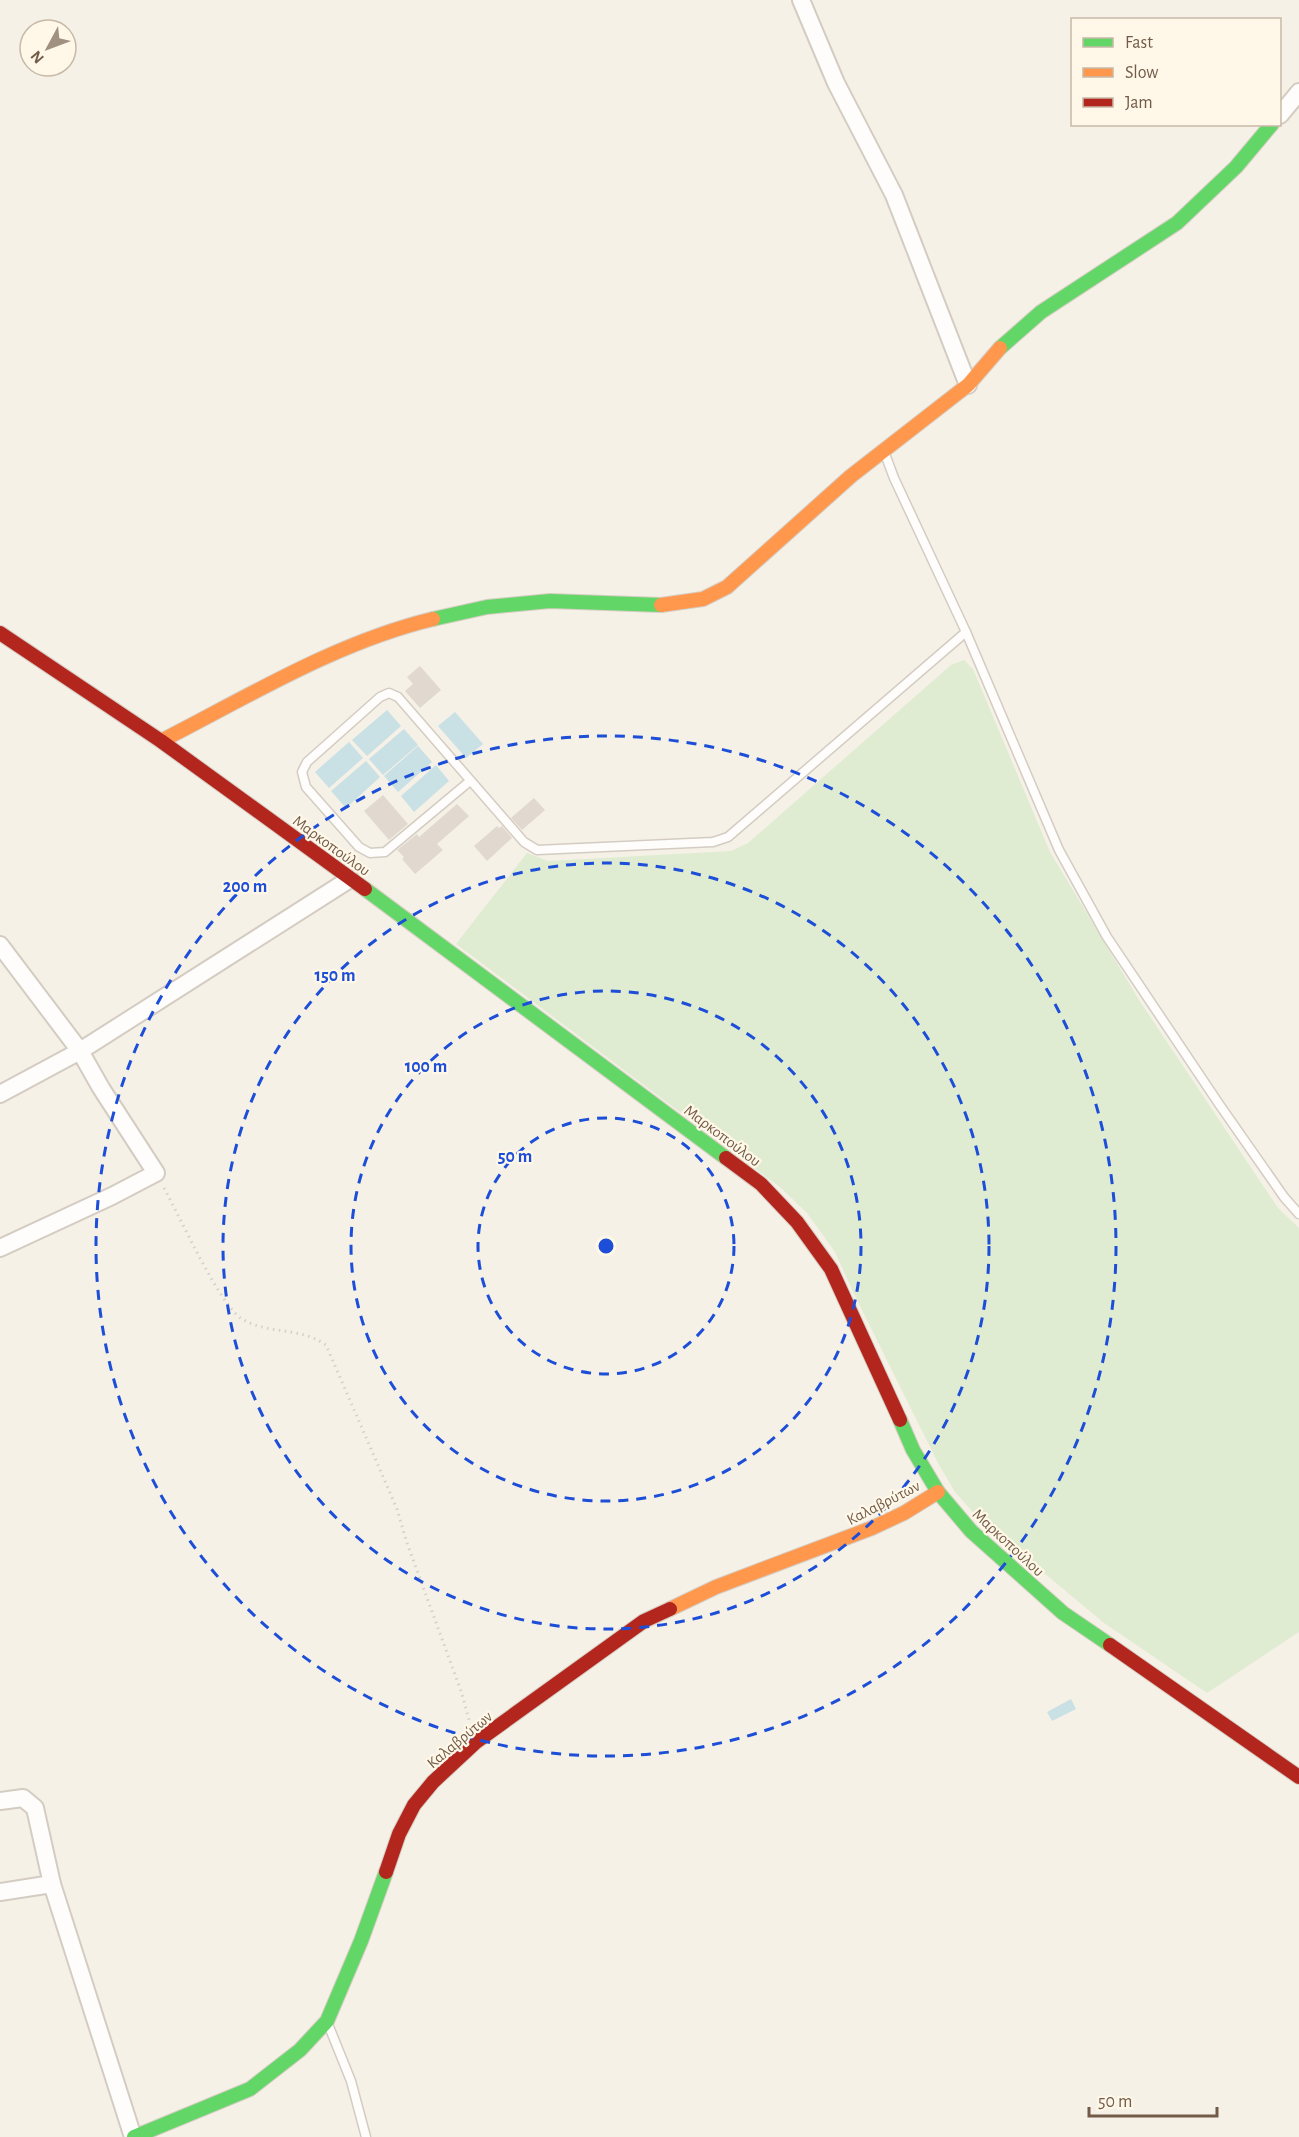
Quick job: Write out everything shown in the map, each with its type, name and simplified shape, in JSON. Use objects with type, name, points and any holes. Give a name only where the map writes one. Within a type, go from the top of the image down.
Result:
[{"type":"street","points":[[801,0],[836,83],[894,195],[968,385]]},
{"type":"street","points":[[1281,114],[1299,92]]},
{"type":"street","points":[[161,741],[311,664],[396,628],[487,607],[550,601],[658,605],[704,599],[727,587],[850,476],[968,385],[997,350],[1041,312],[1177,223],[1236,167],[1270,126]]},
{"type":"street","name":"Μαρκοπούλου","points":[[0,633],[161,741],[506,992],[761,1184],[797,1222],[831,1269],[913,1450],[938,1492],[971,1531],[1063,1613],[1299,1777]]},
{"type":"street","points":[[0,1094],[80,1051],[350,879]]},
{"type":"street","points":[[0,945],[80,1051],[156,1173],[0,1248]]},
{"type":"street","name":"Καλαβρύτων","points":[[134,2137],[250,2089],[300,2050],[327,2021],[361,1941],[399,1834],[414,1805],[433,1782],[476,1742],[644,1621],[716,1587],[872,1528],[904,1513],[938,1492]]},
{"type":"street","points":[[0,1801],[23,1797],[35,1808],[52,1884],[134,2137]]},
{"type":"street","points":[[0,1892],[52,1884]]},
{"type":"lane","points":[[883,449],[894,478],[966,632],[1059,850],[1107,937],[1219,1104],[1284,1197],[1299,1214]]},
{"type":"lane","points":[[470,781],[384,852],[370,853],[359,847],[306,787],[302,772],[307,762],[380,697],[389,693],[398,697],[524,842],[537,850],[713,842],[728,837],[966,632]]},
{"type":"lane","points":[[327,2021],[351,2081],[366,2137]]},
{"type":"path","points":[[156,1173],[220,1294],[241,1319],[257,1325],[314,1336],[326,1345],[397,1509],[407,1543],[461,1691],[476,1742]]},
{"type":"green space","points":[[964,660],[973,669],[1050,852],[1139,1000],[1278,1208],[1299,1228],[1299,1632],[1207,1693],[1104,1623],[979,1519],[955,1492],[938,1463],[835,1252],[807,1213],[781,1188],[456,944],[527,853],[548,861],[731,851],[748,843],[951,665]]},
{"type":"water","points":[[387,710],[401,726],[367,756],[352,740]]},
{"type":"water","points":[[455,712],[483,744],[466,758],[438,726]]},
{"type":"water","points":[[404,729],[418,745],[383,775],[369,759]]},
{"type":"water","points":[[349,742],[363,758],[329,788],[315,772]]},
{"type":"water","points":[[418,746],[432,762],[398,792],[384,776]]},
{"type":"water","points":[[366,761],[380,777],[346,808],[331,791]]},
{"type":"water","points":[[436,765],[449,781],[414,812],[401,796]]},
{"type":"water","points":[[1071,1699],[1076,1709],[1052,1721],[1047,1712]]},
{"type":"building","points":[[420,666],[441,690],[420,708],[405,691],[413,684],[407,677]]},
{"type":"building","points":[[383,795],[408,824],[389,840],[364,811]]},
{"type":"building","points":[[534,798],[545,810],[522,830],[511,818]]},
{"type":"building","points":[[457,804],[469,816],[437,844],[443,850],[415,874],[397,850],[417,834],[419,837]]},
{"type":"building","points":[[497,826],[499,828],[502,826],[512,838],[487,861],[474,846]]},
{"type":"traffic: fast","points":[[1000,348],[1041,312],[1177,223],[1236,167],[1270,126]]},
{"type":"traffic: fast","points":[[433,619],[487,607],[550,601],[661,605]]},
{"type":"traffic: fast","points":[[365,889],[726,1158]]},
{"type":"traffic: fast","points":[[900,1420],[913,1450],[938,1492],[971,1531],[1063,1613],[1110,1645]]},
{"type":"traffic: fast","points":[[134,2137],[250,2089],[300,2050],[327,2021],[361,1941],[386,1872]]},
{"type":"traffic: slow","points":[[661,605],[703,599],[727,587],[851,476],[968,385],[1000,348]]},
{"type":"traffic: slow","points":[[161,741],[328,656],[362,641],[433,619]]},
{"type":"traffic: slow","points":[[670,1609],[716,1587],[872,1528],[904,1513],[938,1492]]},
{"type":"traffic: jam","points":[[0,633],[161,741],[365,889]]},
{"type":"traffic: jam","points":[[726,1158],[761,1184],[797,1222],[831,1269],[900,1420]]},
{"type":"traffic: jam","points":[[386,1872],[399,1834],[414,1805],[433,1782],[476,1742],[644,1621],[670,1609]]},
{"type":"traffic: jam","points":[[1110,1645],[1299,1777]]}]
